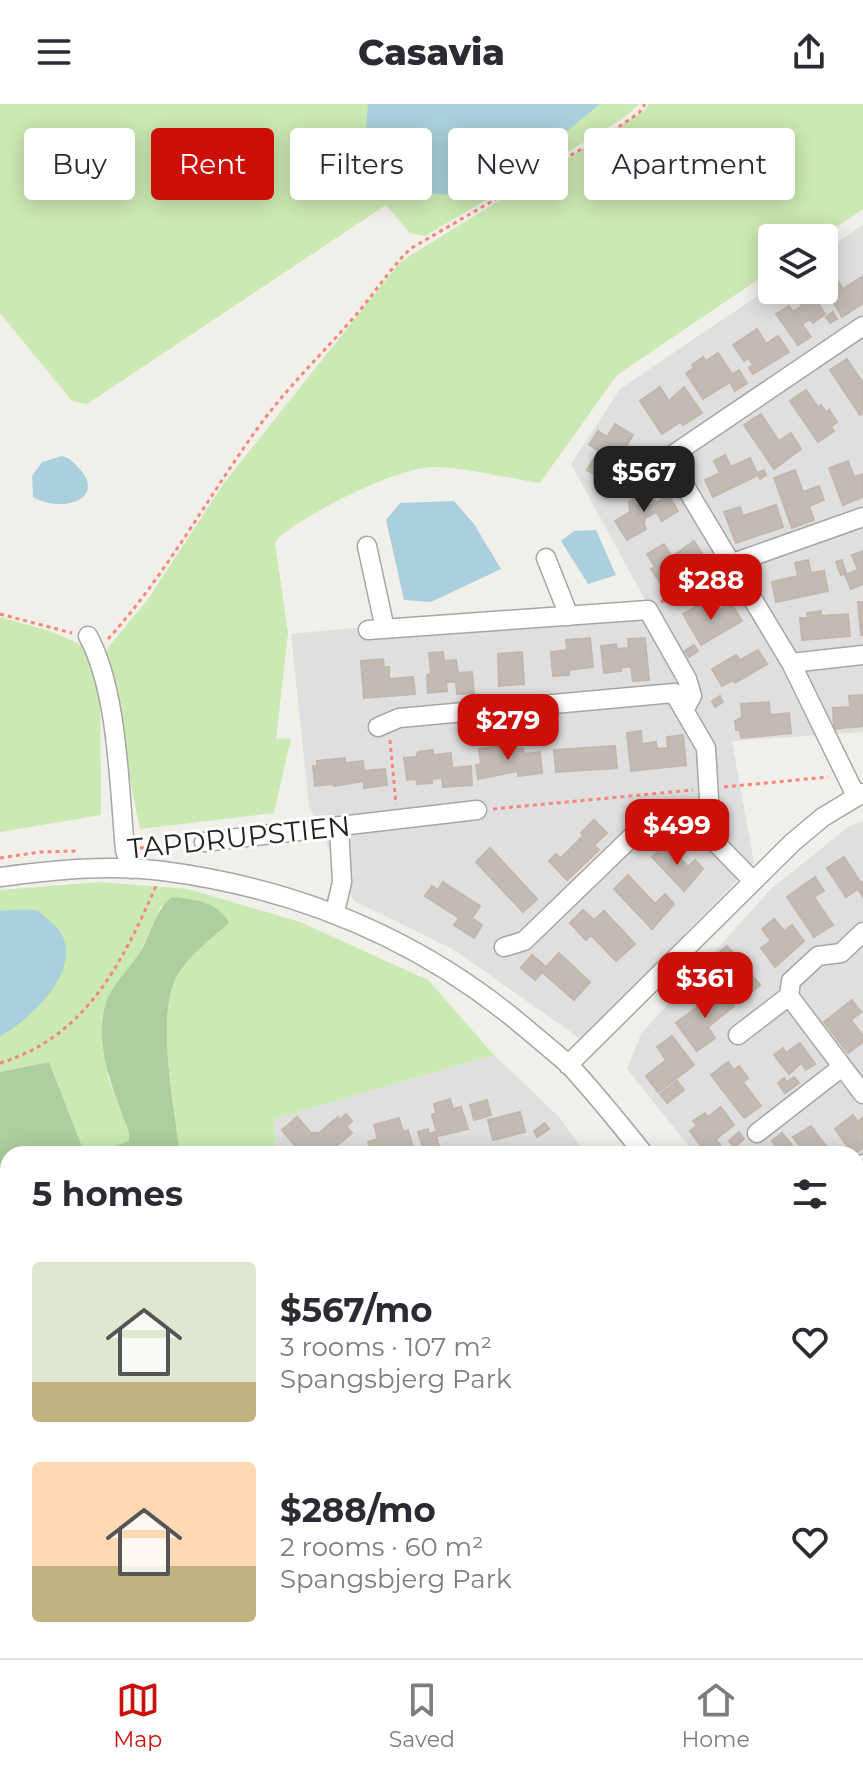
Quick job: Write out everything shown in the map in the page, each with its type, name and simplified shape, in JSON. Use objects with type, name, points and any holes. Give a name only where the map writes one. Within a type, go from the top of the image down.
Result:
[{"type":"street","points":[[568,1065],[813,825],[860,794],[844,773],[791,663],[668,458],[863,326]]},
{"type":"street","points":[[732,561],[863,517]]},
{"type":"street","points":[[367,546],[376,630],[648,610],[687,679],[692,696],[684,710]]},
{"type":"street","points":[[546,558],[569,616]]},
{"type":"street","points":[[92,644],[107,688],[125,850],[131,869]]},
{"type":"street","points":[[791,663],[863,655]]},
{"type":"street","points":[[381,726],[399,718],[674,693],[706,748],[710,815],[716,843],[753,881]]},
{"type":"street","name":"TAPDRUPSTIEN","points":[[204,842],[477,810]]},
{"type":"street","points":[[504,947],[524,941],[642,827],[710,815]]},
{"type":"street","points":[[335,912],[342,882],[339,827]]},
{"type":"street","points":[[0,877],[57,870],[162,871],[259,888],[335,912],[417,951],[492,999],[568,1065],[637,1146]]},
{"type":"street","points":[[863,932],[841,953],[818,956],[791,981],[789,996],[863,1094]]},
{"type":"street","points":[[738,1035],[789,996]]},
{"type":"street","points":[[757,1133],[842,1067]]},
{"type":"path","points":[[0,614],[92,644],[140,604],[260,425],[410,249],[614,130],[639,113],[645,104]]},
{"type":"path","points":[[648,610],[732,561]]},
{"type":"path","points":[[381,726],[390,739],[398,820]]},
{"type":"path","points":[[477,810],[844,773]]},
{"type":"path","name":"TAPDRUPSTIEN","points":[[125,850],[204,842]]},
{"type":"path","points":[[0,858],[40,852],[83,851]]},
{"type":"path","points":[[0,1063],[26,1055],[54,1040],[79,1017],[109,976],[136,930],[162,871]]},
{"type":"shaded area","points":[[863,225],[863,732],[732,741],[754,863],[582,1040],[453,949],[354,901],[309,806],[291,634],[645,600],[571,464],[620,389],[758,295],[758,304],[838,304],[838,242]]},
{"type":"shaded area","points":[[863,821],[863,1146],[689,1146],[627,1069],[641,1034],[771,889],[848,827]]},
{"type":"shaded area","points":[[494,1055],[559,1117],[580,1146],[276,1146],[274,1119]]},
{"type":"green space","points":[[0,104],[639,104],[607,128],[584,128],[584,142],[568,152],[568,128],[448,128],[448,200],[486,200],[425,236],[410,233],[386,205],[87,404],[72,401],[0,313]]},
{"type":"green space","points":[[649,104],[863,104],[863,209],[838,226],[758,224],[758,279],[617,375],[540,483],[461,469],[418,469],[353,493],[309,516],[278,538],[275,543],[288,633],[276,739],[291,738],[274,813],[140,829],[105,658],[108,647],[146,602],[224,483],[400,262],[500,200],[568,200],[568,158],[584,148],[584,200],[795,200],[795,128],[617,128],[644,111]]},
{"type":"green space","points":[[0,617],[50,631],[84,646],[100,684],[101,815],[0,832]]},
{"type":"green space","points":[[100,882],[188,889],[300,922],[428,980],[494,1055],[274,1119],[276,1146],[179,1146],[167,1042],[169,999],[174,982],[185,965],[228,923],[161,906],[141,950],[105,1005],[108,1078],[129,1132],[129,1142],[118,1146],[82,1146],[49,1062],[0,1072],[0,890]]},
{"type":"green space","points":[[172,897],[212,906],[229,923],[188,961],[177,976],[171,993],[167,1014],[168,1063],[179,1146],[116,1146],[129,1141],[129,1132],[112,1087],[104,1054],[102,1022],[105,1006],[142,949],[166,902]]},
{"type":"green space","points":[[49,1062],[82,1146],[0,1146],[0,1072]]},
{"type":"water","points":[[368,104],[600,104],[568,130],[448,128],[448,195],[432,193],[432,128],[366,128]]},
{"type":"water","points":[[62,456],[72,461],[86,478],[88,488],[85,495],[78,500],[56,504],[33,497],[32,476],[42,462]]},
{"type":"water","points":[[454,501],[474,524],[501,569],[431,602],[404,600],[386,520],[400,503]]},
{"type":"water","points":[[596,530],[616,575],[588,584],[561,541],[574,531]]},
{"type":"water","points":[[24,909],[40,912],[63,937],[66,953],[63,970],[54,987],[28,1016],[0,1036],[0,911]]},
{"type":"building","points":[[863,276],[863,303],[842,317],[834,304],[838,304],[838,281],[843,289]]},
{"type":"building","points":[[800,304],[818,304],[825,314],[813,323],[810,319],[802,324],[811,337],[798,345],[776,314],[789,306],[793,312],[802,306]]},
{"type":"building","points":[[833,312],[837,319],[830,323],[826,317]]},
{"type":"building","points":[[757,329],[766,344],[778,336],[789,352],[753,374],[749,368],[753,365],[748,358],[744,361],[733,345]]},
{"type":"building","points":[[718,353],[732,374],[739,370],[747,383],[735,391],[730,382],[703,399],[686,373],[703,357],[706,361]]},
{"type":"building","points":[[847,359],[863,383],[863,413],[860,415],[830,370]]},
{"type":"building","points":[[660,387],[669,401],[684,387],[702,413],[662,434],[640,401]]},
{"type":"building","points":[[806,390],[818,407],[821,405],[826,412],[829,410],[837,422],[831,426],[834,431],[818,442],[790,401]]},
{"type":"building","points":[[761,414],[779,441],[791,433],[801,449],[774,469],[744,425]]},
{"type":"building","points":[[615,424],[633,435],[605,481],[587,470],[599,451],[589,445],[598,431],[607,437]]},
{"type":"building","points":[[725,455],[731,467],[750,458],[757,473],[764,470],[766,475],[760,479],[758,475],[713,497],[705,480],[720,473],[714,461]]},
{"type":"building","points":[[848,461],[854,477],[863,474],[863,497],[843,505],[829,468]]},
{"type":"building","points":[[795,470],[803,492],[819,486],[824,500],[809,506],[814,520],[792,528],[774,478]]},
{"type":"building","points":[[648,491],[656,503],[668,495],[678,511],[662,521],[656,512],[645,518],[646,529],[627,540],[615,521],[630,512],[629,502]]},
{"type":"building","points":[[776,505],[783,527],[736,543],[724,512],[740,507],[743,516]]},
{"type":"building","points":[[694,541],[706,560],[663,587],[651,569],[655,567],[647,554],[664,544],[672,557]]},
{"type":"building","points":[[863,551],[863,584],[851,589],[845,575],[858,570],[852,555]]},
{"type":"building","points":[[808,560],[811,573],[824,571],[828,591],[776,602],[772,582],[798,576],[795,563]]},
{"type":"building","points":[[842,560],[846,573],[841,575],[836,562]]},
{"type":"building","points":[[858,602],[863,602],[863,635],[861,635]]},
{"type":"building","points":[[703,603],[710,615],[731,603],[742,621],[701,645],[683,614]]},
{"type":"building","points":[[821,611],[821,616],[848,614],[850,636],[802,640],[800,618],[808,618],[807,613]]},
{"type":"building","points":[[590,638],[593,667],[569,670],[569,675],[553,676],[551,652],[567,650],[566,640]]},
{"type":"building","points":[[645,638],[649,680],[633,681],[631,666],[604,673],[601,646],[616,644],[617,649],[629,648],[628,639]]},
{"type":"building","points":[[694,645],[698,651],[689,657],[685,651]]},
{"type":"building","points":[[758,650],[767,664],[735,683],[733,680],[722,686],[712,669],[736,655],[740,660]]},
{"type":"building","points":[[443,652],[444,661],[456,660],[458,673],[472,672],[474,693],[457,694],[456,682],[446,682],[447,691],[428,693],[427,675],[431,674],[429,653]]},
{"type":"building","points":[[522,652],[524,684],[499,686],[498,654]]},
{"type":"building","points":[[383,659],[384,667],[389,667],[389,679],[413,677],[415,694],[364,698],[361,661]]},
{"type":"building","points":[[863,695],[863,726],[834,729],[833,708],[850,707],[849,696]]},
{"type":"building","points":[[720,696],[723,702],[715,707],[712,701]]},
{"type":"building","points":[[769,702],[770,715],[789,713],[791,733],[741,738],[735,721],[742,717],[741,704]]},
{"type":"building","points":[[641,731],[642,744],[656,742],[657,749],[668,748],[667,737],[683,735],[686,765],[631,771],[627,733]]},
{"type":"building","points":[[501,746],[501,751],[523,748],[524,754],[540,752],[542,773],[518,776],[518,771],[478,779],[476,765],[481,764],[479,749]]},
{"type":"building","points":[[615,746],[617,768],[556,772],[554,750]]},
{"type":"building","points":[[433,750],[433,755],[451,753],[452,768],[471,766],[472,785],[443,787],[442,778],[432,779],[432,783],[417,784],[416,779],[407,780],[404,758]]},
{"type":"building","points":[[345,758],[345,763],[363,761],[364,771],[385,769],[387,785],[364,788],[364,781],[315,786],[313,766],[317,766],[317,761]]},
{"type":"building","points":[[594,820],[607,833],[594,845],[599,850],[567,880],[549,861],[556,854],[561,858]]},
{"type":"building","points":[[667,843],[688,867],[695,860],[703,869],[684,891],[652,857]]},
{"type":"building","points":[[490,848],[537,899],[523,912],[476,862]]},
{"type":"building","points":[[844,857],[863,882],[863,897],[858,889],[846,897],[827,868]]},
{"type":"building","points":[[628,875],[655,904],[665,894],[674,904],[652,929],[614,889]]},
{"type":"building","points":[[815,877],[824,891],[814,897],[833,925],[814,937],[787,897]]},
{"type":"building","points":[[443,882],[480,906],[472,918],[482,925],[474,938],[454,925],[459,918],[425,896],[432,886],[438,890]]},
{"type":"building","points":[[583,910],[594,920],[604,911],[635,944],[616,961],[591,935],[586,940],[570,923]]},
{"type":"building","points":[[774,919],[784,931],[792,925],[804,941],[775,967],[761,948],[771,941],[762,929]]},
{"type":"building","points":[[727,946],[760,985],[743,999],[711,959]]},
{"type":"building","points":[[559,953],[590,982],[574,1000],[542,972],[535,980],[521,968],[532,955],[546,967]]},
{"type":"building","points":[[721,989],[734,1006],[708,1027],[715,1038],[697,1051],[676,1023]]},
{"type":"building","points":[[852,1000],[861,1012],[851,1020],[863,1036],[863,1042],[848,1053],[824,1022]]},
{"type":"building","points":[[672,1036],[694,1065],[658,1092],[646,1076],[666,1060],[657,1047]]},
{"type":"building","points":[[800,1043],[815,1064],[806,1070],[801,1063],[789,1074],[774,1055],[783,1048],[786,1053]]},
{"type":"building","points":[[728,1062],[734,1070],[739,1066],[748,1078],[743,1082],[761,1106],[744,1118],[711,1075]]},
{"type":"building","points":[[794,1077],[799,1083],[785,1093],[778,1083],[784,1078],[787,1082]]},
{"type":"building","points":[[677,1081],[684,1090],[667,1103],[660,1094]]},
{"type":"building","points":[[450,1099],[453,1109],[461,1107],[468,1129],[438,1136],[432,1115],[436,1113],[434,1104]]},
{"type":"building","points":[[487,1100],[491,1115],[474,1120],[470,1105]]},
{"type":"building","points":[[721,1107],[734,1125],[716,1139],[721,1146],[701,1146],[690,1131],[697,1126],[693,1121],[705,1113],[708,1117]]},
{"type":"building","points":[[520,1112],[525,1132],[493,1140],[488,1120]]},
{"type":"building","points":[[346,1114],[352,1121],[347,1126],[341,1119]]},
{"type":"building","points":[[853,1115],[858,1122],[863,1117],[863,1146],[847,1146],[835,1129]]},
{"type":"building","points":[[297,1117],[311,1133],[319,1133],[338,1117],[352,1133],[337,1146],[295,1146],[282,1130]]},
{"type":"building","points":[[399,1118],[403,1132],[408,1130],[413,1146],[369,1146],[368,1142],[378,1139],[374,1125]]},
{"type":"building","points":[[545,1123],[549,1129],[537,1137],[534,1131]]},
{"type":"building","points":[[811,1126],[826,1146],[800,1146],[793,1137]]},
{"type":"building","points":[[428,1129],[429,1134],[435,1132],[439,1146],[422,1146],[418,1132]]},
{"type":"building","points":[[739,1132],[744,1139],[735,1146],[729,1141]]},
{"type":"building","points":[[782,1133],[792,1145],[776,1146],[772,1141]]}]
